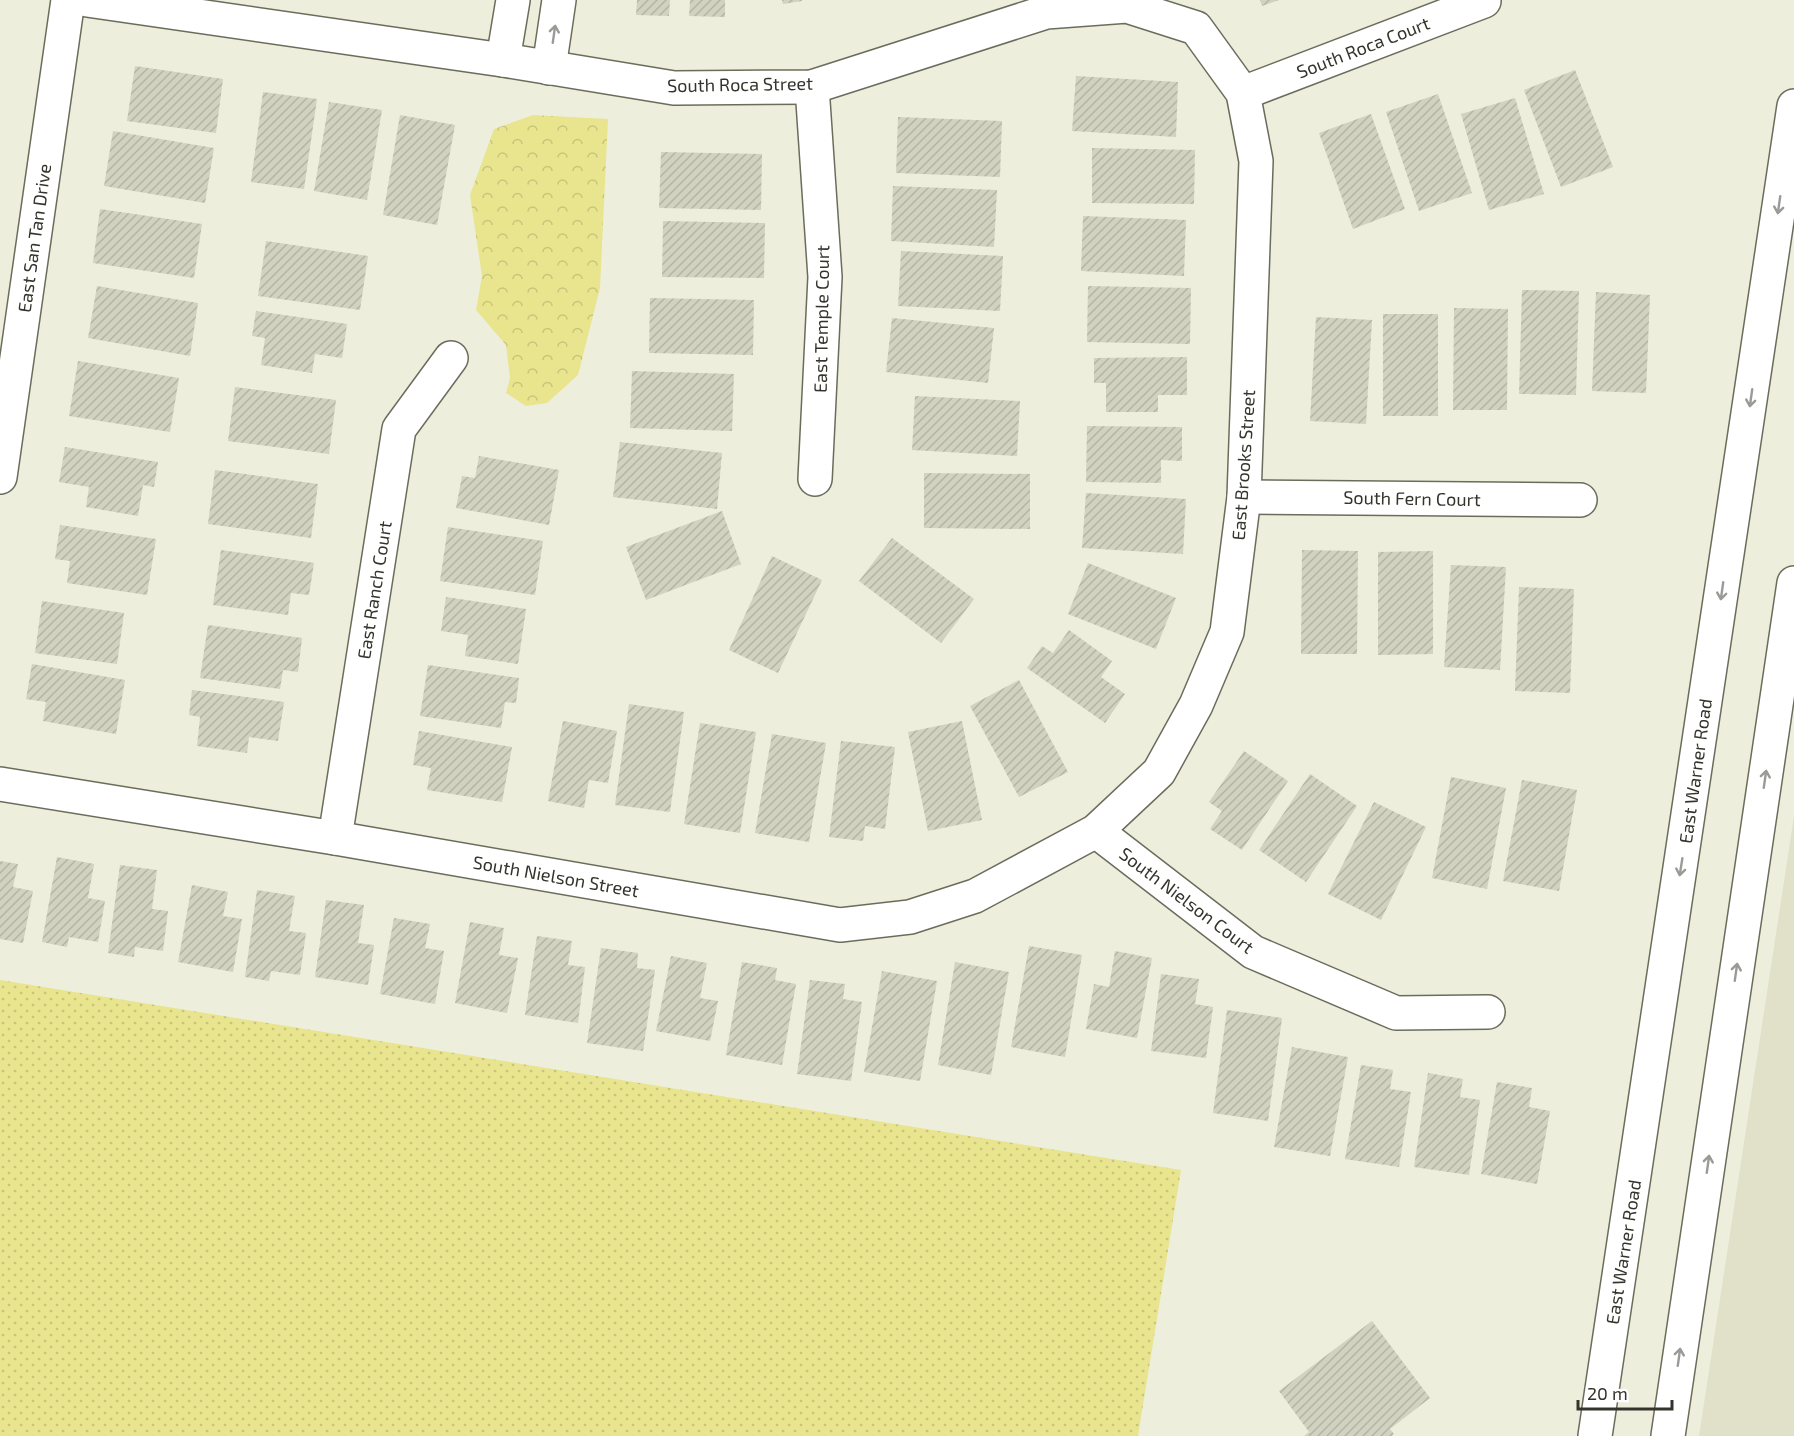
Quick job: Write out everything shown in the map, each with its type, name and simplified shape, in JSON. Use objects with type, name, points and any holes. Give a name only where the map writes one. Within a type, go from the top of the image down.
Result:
[{"type":"street","name":"East San Tan Drive","points":[[0,477],[68,0]]},
{"type":"street","name":"South Roca Street","points":[[87,0],[504,60],[674,88],[812,87],[1046,12],[1127,6],[1196,28],[1243,93]]},
{"type":"street","points":[[504,60],[513,0]]},
{"type":"street","points":[[549,68],[559,0]]},
{"type":"street","name":"South Roca Court","points":[[1243,93],[1484,1]]},
{"type":"street","name":"East Temple Court","points":[[812,87],[825,277],[815,479]]},
{"type":"street","name":"East Brooks Street","points":[[1096,831],[1159,772],[1196,705],[1227,632],[1244,497],[1256,161],[1243,93]]},
{"type":"street","name":"East Warner Road","points":[[1596,1436],[1794,106]]},
{"type":"street","name":"East Ranch Court","points":[[335,838],[399,429],[451,358]]},
{"type":"street","name":"South Fern Court","points":[[1244,497],[1580,500]]},
{"type":"street","points":[[1668,1436],[1794,584]]},
{"type":"street","name":"South Nielson Street","points":[[0,784],[335,838],[840,925],[910,917],[975,896],[1096,831]]},
{"type":"street","name":"South Nielson Court","points":[[1096,831],[1253,952],[1396,1013],[1488,1012]]},
{"type":"shaded area","points":[[1794,816],[1794,1436],[1699,1436]]},
{"type":"green space","points":[[533,115],[608,119],[600,288],[578,375],[547,403],[526,406],[506,393],[510,378],[506,345],[476,310],[482,276],[470,195],[494,129]]},
{"type":"green space","points":[[0,980],[1181,1170],[1138,1436],[0,1436]]},
{"type":"building","points":[[637,0],[670,0],[669,16],[636,15]]},
{"type":"building","points":[[690,0],[725,0],[725,17],[689,16]]},
{"type":"building","points":[[782,0],[802,0],[802,1],[783,4]]},
{"type":"building","points":[[1260,0],[1279,0],[1262,6]]},
{"type":"building","points":[[135,66],[223,79],[216,133],[127,121]]},
{"type":"building","points":[[1575,70],[1613,167],[1561,187],[1524,90]]},
{"type":"building","points":[[1076,76],[1178,82],[1176,137],[1072,131]]},
{"type":"building","points":[[263,92],[317,99],[304,189],[251,182]]},
{"type":"building","points":[[1438,94],[1472,193],[1419,211],[1386,112]]},
{"type":"building","points":[[1515,98],[1544,194],[1489,210],[1461,114]]},
{"type":"building","points":[[329,102],[382,110],[367,200],[314,191]]},
{"type":"building","points":[[1371,114],[1405,209],[1353,229],[1319,133]]},
{"type":"building","points":[[400,115],[455,125],[437,225],[383,215]]},
{"type":"building","points":[[898,117],[1002,121],[1000,177],[896,173]]},
{"type":"building","points":[[113,131],[214,148],[205,203],[104,186]]},
{"type":"building","points":[[1092,148],[1195,150],[1194,204],[1092,203]]},
{"type":"building","points":[[661,152],[762,154],[761,210],[659,208]]},
{"type":"building","points":[[893,186],[997,190],[994,247],[891,241]]},
{"type":"building","points":[[100,209],[202,224],[194,278],[93,263]]},
{"type":"building","points":[[1083,216],[1186,220],[1184,276],[1081,271]]},
{"type":"building","points":[[663,221],[765,223],[764,278],[662,277]]},
{"type":"building","points":[[266,241],[368,256],[360,310],[258,296]]},
{"type":"building","points":[[901,251],[1003,256],[1000,311],[898,306]]},
{"type":"building","points":[[97,286],[198,303],[190,356],[88,338]]},
{"type":"building","points":[[1088,286],[1191,288],[1190,344],[1087,342]]},
{"type":"building","points":[[1522,290],[1579,291],[1576,395],[1519,394]]},
{"type":"building","points":[[1596,292],[1650,295],[1646,393],[1592,391]]},
{"type":"building","points":[[650,298],[754,300],[753,355],[649,353]]},
{"type":"building","points":[[1454,308],[1508,309],[1507,410],[1453,410]]},
{"type":"building","points":[[256,311],[347,324],[342,358],[315,354],[312,373],[261,365],[265,338],[252,336]]},
{"type":"building","points":[[1383,314],[1438,314],[1438,416],[1383,416]]},
{"type":"building","points":[[1316,317],[1372,320],[1366,424],[1310,421]]},
{"type":"building","points":[[892,318],[994,328],[988,383],[886,372]]},
{"type":"building","points":[[1187,357],[1187,395],[1158,395],[1158,412],[1106,412],[1106,383],[1094,383],[1094,358]]},
{"type":"building","points":[[78,361],[179,378],[170,432],[69,416]]},
{"type":"building","points":[[632,371],[734,374],[732,431],[630,428]]},
{"type":"building","points":[[235,387],[336,400],[329,454],[228,441]]},
{"type":"building","points":[[915,396],[1020,401],[1017,456],[912,450]]},
{"type":"building","points":[[1087,426],[1182,427],[1182,461],[1161,460],[1161,483],[1086,482]]},
{"type":"building","points":[[620,442],[722,453],[717,509],[613,497]]},
{"type":"building","points":[[65,447],[158,462],[154,487],[143,485],[138,516],[86,507],[89,487],[59,482]]},
{"type":"building","points":[[479,456],[559,470],[549,525],[456,508],[462,476],[475,478]]},
{"type":"building","points":[[215,470],[318,484],[311,538],[208,524]]},
{"type":"building","points":[[924,473],[1030,474],[1030,529],[924,528]]},
{"type":"building","points":[[1086,493],[1186,499],[1183,554],[1082,548]]},
{"type":"building","points":[[722,511],[741,564],[646,600],[626,547]]},
{"type":"building","points":[[60,525],[156,539],[147,595],[67,583],[70,561],[55,559]]},
{"type":"building","points":[[448,527],[543,541],[535,595],[440,581]]},
{"type":"building","points":[[892,538],[974,599],[941,643],[859,581]]},
{"type":"building","points":[[221,550],[314,563],[309,595],[291,593],[288,615],[213,605]]},
{"type":"building","points":[[1302,550],[1358,551],[1357,654],[1301,654]]},
{"type":"building","points":[[1433,551],[1433,654],[1378,655],[1378,552]]},
{"type":"building","points":[[772,556],[822,580],[778,673],[729,650]]},
{"type":"building","points":[[1088,563],[1176,598],[1156,649],[1068,614]]},
{"type":"building","points":[[1451,565],[1506,567],[1500,670],[1444,667]]},
{"type":"building","points":[[1519,587],[1574,589],[1570,693],[1515,691]]},
{"type":"building","points":[[446,597],[526,609],[518,664],[465,656],[468,635],[441,631]]},
{"type":"building","points":[[42,601],[124,613],[117,664],[35,653]]},
{"type":"building","points":[[208,625],[302,638],[298,672],[283,670],[280,689],[200,678]]},
{"type":"building","points":[[1069,630],[1112,661],[1101,677],[1125,694],[1105,723],[1027,668],[1042,646],[1053,653]]},
{"type":"building","points":[[32,664],[125,680],[116,734],[43,721],[46,702],[26,699]]},
{"type":"building","points":[[428,665],[519,678],[516,703],[505,702],[501,728],[420,716]]},
{"type":"building","points":[[1019,680],[1068,772],[1019,797],[970,706]]},
{"type":"building","points":[[192,690],[284,702],[278,741],[249,737],[247,753],[197,746],[200,717],[189,715]]},
{"type":"building","points":[[629,704],[684,712],[670,812],[615,805]]},
{"type":"building","points":[[563,721],[617,731],[608,783],[589,780],[584,808],[548,801]]},
{"type":"building","points":[[962,721],[982,820],[928,831],[908,732]]},
{"type":"building","points":[[700,723],[756,732],[740,833],[684,824]]},
{"type":"building","points":[[419,731],[512,747],[502,802],[427,790],[431,768],[413,765]]},
{"type":"building","points":[[772,734],[826,743],[809,842],[755,833]]},
{"type":"building","points":[[841,741],[895,747],[885,829],[865,826],[863,841],[829,837]]},
{"type":"building","points":[[1244,751],[1288,781],[1242,850],[1210,829],[1222,811],[1209,802]]},
{"type":"building","points":[[1310,774],[1357,806],[1306,882],[1259,850]]},
{"type":"building","points":[[1451,777],[1506,788],[1487,889],[1432,878]]},
{"type":"building","points":[[1522,780],[1577,790],[1559,891],[1503,881]]},
{"type":"building","points":[[1374,802],[1426,827],[1381,920],[1328,894]]},
{"type":"building","points":[[57,857],[94,864],[88,898],[105,901],[98,942],[69,937],[67,947],[42,942]]},
{"type":"building","points":[[0,861],[18,864],[13,887],[33,891],[23,943],[0,939]]},
{"type":"building","points":[[120,865],[157,870],[152,909],[168,911],[163,951],[135,947],[134,957],[108,953]]},
{"type":"building","points":[[192,885],[228,892],[223,916],[242,919],[233,972],[178,962]]},
{"type":"building","points":[[257,890],[295,896],[289,931],[306,933],[300,975],[271,971],[269,981],[245,977]]},
{"type":"building","points":[[326,900],[364,905],[358,943],[374,945],[368,985],[315,977]]},
{"type":"building","points":[[394,918],[430,924],[425,948],[444,951],[435,1004],[380,994]]},
{"type":"building","points":[[470,922],[504,928],[499,955],[518,958],[507,1013],[455,1003]]},
{"type":"building","points":[[537,936],[572,941],[568,965],[585,967],[578,1023],[525,1015]]},
{"type":"building","points":[[1029,946],[1082,955],[1065,1057],[1011,1047]]},
{"type":"building","points":[[601,948],[638,953],[637,968],[655,970],[643,1051],[587,1043]]},
{"type":"building","points":[[1115,951],[1152,958],[1137,1038],[1086,1029],[1094,984],[1109,987]]},
{"type":"building","points":[[671,956],[707,963],[700,998],[718,1001],[710,1041],[656,1031]]},
{"type":"building","points":[[742,962],[777,968],[775,980],[796,984],[782,1065],[726,1055]]},
{"type":"building","points":[[955,962],[1009,972],[991,1075],[938,1065]]},
{"type":"building","points":[[882,971],[937,981],[920,1081],[864,1072]]},
{"type":"building","points":[[1161,974],[1199,979],[1195,1004],[1213,1007],[1206,1058],[1151,1051]]},
{"type":"building","points":[[810,980],[845,984],[843,999],[862,1002],[851,1081],[797,1074]]},
{"type":"building","points":[[1227,1010],[1282,1018],[1268,1121],[1213,1113]]},
{"type":"building","points":[[1292,1047],[1348,1057],[1330,1156],[1274,1147]]},
{"type":"building","points":[[1361,1065],[1393,1070],[1390,1089],[1411,1092],[1399,1167],[1345,1159]]},
{"type":"building","points":[[1428,1073],[1463,1079],[1460,1097],[1480,1100],[1469,1175],[1414,1167]]},
{"type":"building","points":[[1497,1082],[1532,1088],[1529,1107],[1550,1111],[1537,1184],[1481,1174]]},
{"type":"building","points":[[1372,1321],[1430,1398],[1390,1429],[1394,1434],[1392,1436],[1304,1436],[1309,1432],[1279,1391]]}]
